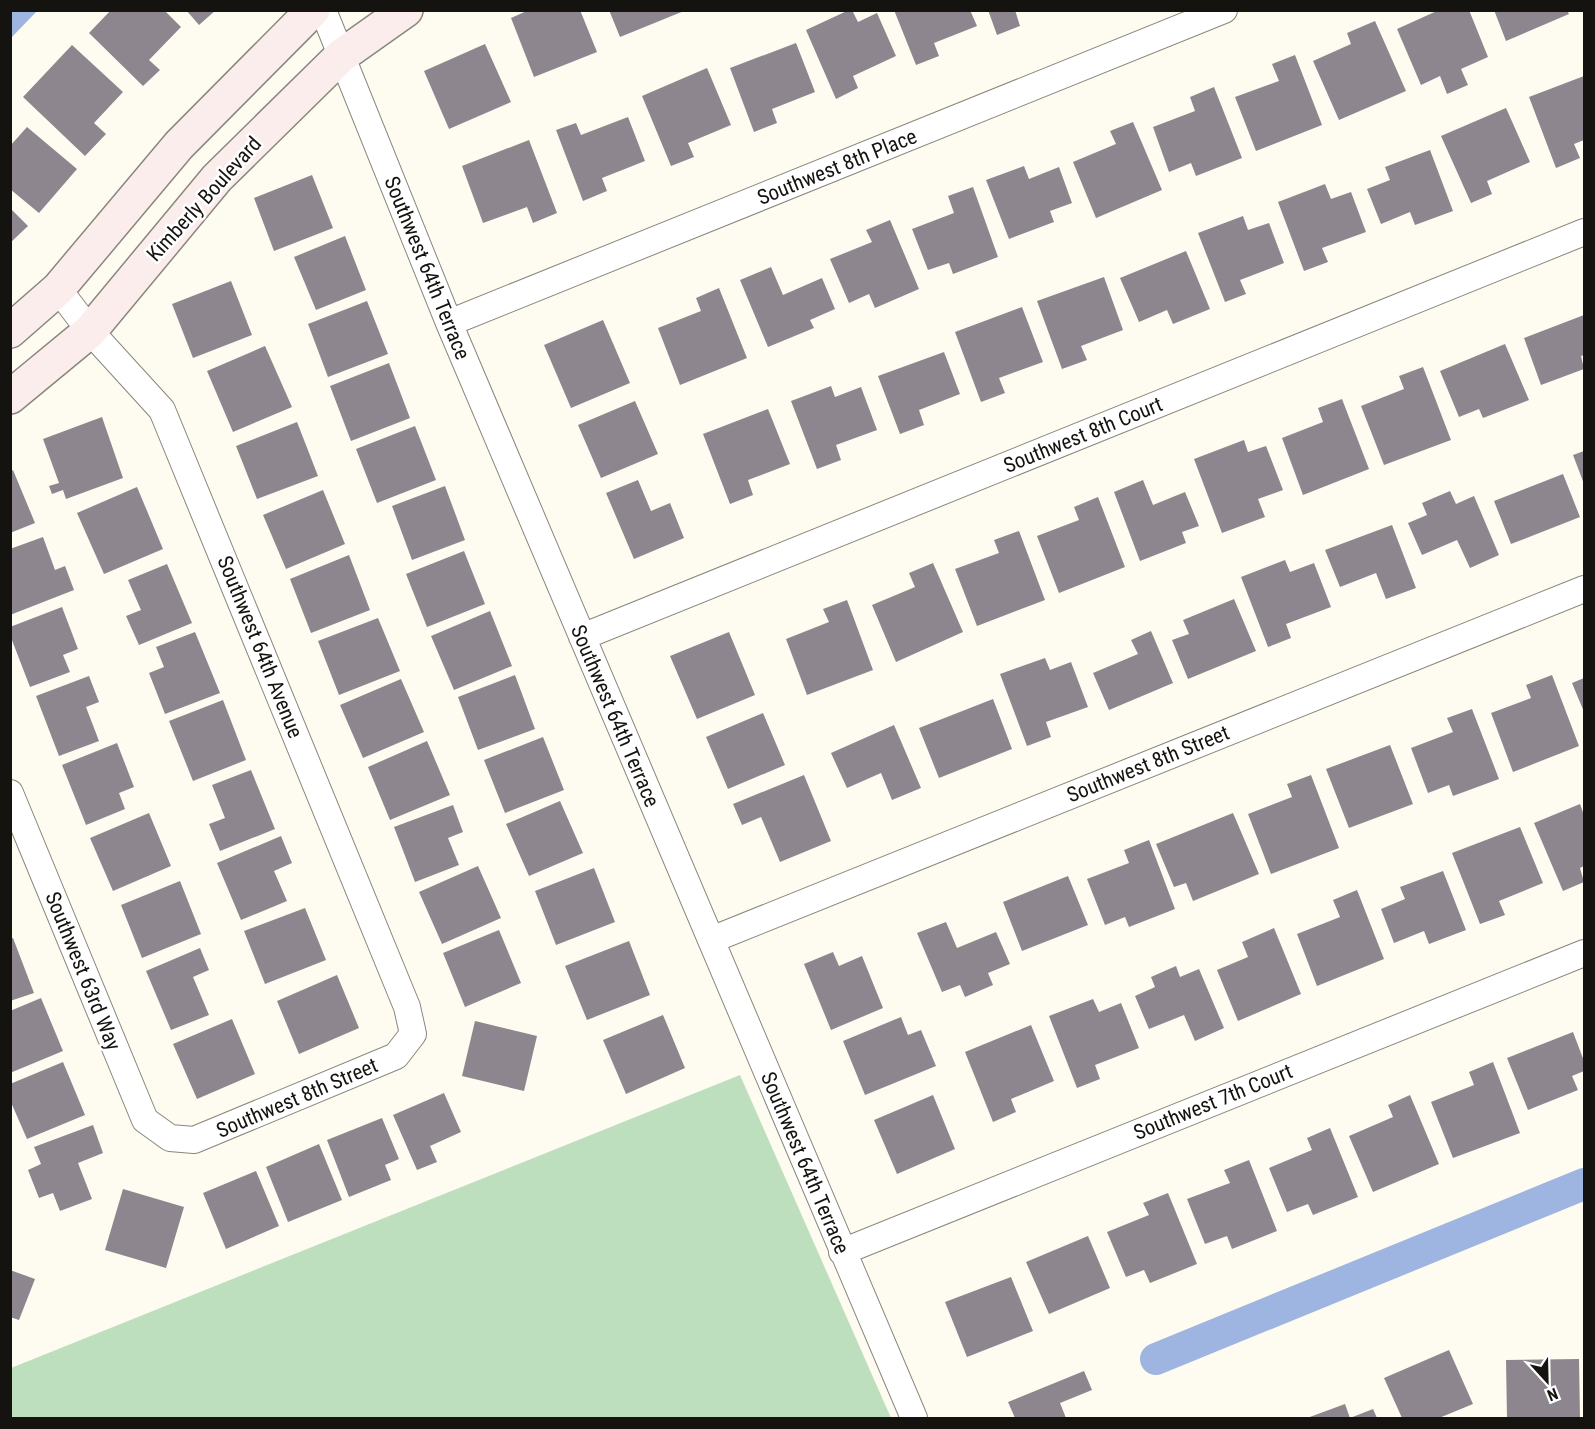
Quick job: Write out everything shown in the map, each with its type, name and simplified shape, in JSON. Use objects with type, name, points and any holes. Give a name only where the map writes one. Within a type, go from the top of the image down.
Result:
[{"type":"street","points":[[10,331],[58,289],[179,145],[313,10]]},
{"type":"street","name":"Southwest 64th Terrace","points":[[323,10],[449,323],[914,1419]]},
{"type":"street","name":"Kimberly Boulevard","points":[[10,397],[90,330],[217,178],[341,56],[405,10]]},
{"type":"street","name":"Southwest 8th Place","points":[[449,323],[1224,10]]},
{"type":"street","name":"Southwest 8th Court","points":[[582,637],[1584,232]]},
{"type":"street","name":"Southwest 64th Avenue","points":[[58,289],[90,330],[162,410],[407,1007],[413,1034]]},
{"type":"street","name":"Southwest 8th Street","points":[[711,940],[1584,589]]},
{"type":"street","name":"Southwest 63rd Way","points":[[10,793],[145,1120],[170,1138]]},
{"type":"street","name":"Southwest 7th Court","points":[[842,1252],[1584,953]]},
{"type":"street","name":"Southwest 8th Street","points":[[170,1138],[194,1140],[396,1056],[413,1034]]},
{"type":"green space","points":[[740,1075],[891,1418],[11,1418],[11,1368]]},
{"type":"water","points":[[10,11],[37,11],[11,38]]},
{"type":"building","points":[[111,10],[164,10],[181,27],[149,60],[160,70],[143,86],[89,33]]},
{"type":"building","points":[[186,10],[216,10],[199,25]]},
{"type":"building","points":[[529,10],[580,10],[597,52],[534,77],[511,18]]},
{"type":"building","points":[[609,10],[684,10],[684,11],[620,37]]},
{"type":"building","points":[[852,10],[858,22],[877,13],[896,56],[853,76],[858,88],[836,99],[806,30]]},
{"type":"building","points":[[894,10],[970,10],[977,26],[934,43],[939,56],[916,65]]},
{"type":"building","points":[[988,10],[1015,10],[1020,26],[997,35]]},
{"type":"building","points":[[1439,10],[1469,10],[1488,57],[1461,69],[1468,85],[1447,94],[1440,76],[1421,85],[1397,29]]},
{"type":"building","points":[[1494,10],[1567,10],[1569,14],[1506,41]]},
{"type":"building","points":[[1375,21],[1406,91],[1339,120],[1313,61],[1351,44],[1347,33]]},
{"type":"building","points":[[796,43],[815,92],[772,109],[777,123],[754,132],[730,68]]},
{"type":"building","points":[[485,44],[511,102],[449,129],[424,71]]},
{"type":"building","points":[[72,45],[123,92],[94,123],[106,134],[85,156],[23,97]]},
{"type":"building","points":[[1295,55],[1322,125],[1256,151],[1235,97],[1279,81],[1272,64]]},
{"type":"building","points":[[707,68],[731,125],[688,143],[694,157],[671,166],[642,96]]},
{"type":"building","points":[[1584,76],[1584,140],[1574,144],[1580,158],[1556,168],[1529,97]]},
{"type":"building","points":[[1214,87],[1242,158],[1196,176],[1191,163],[1169,172],[1153,127],[1195,111],[1190,97]]},
{"type":"building","points":[[1506,108],[1530,162],[1487,181],[1492,194],[1471,203],[1441,136]]},
{"type":"building","points":[[628,117],[645,161],[602,178],[607,191],[583,201],[556,130],[576,123],[581,135]]},
{"type":"building","points":[[1133,122],[1162,190],[1096,218],[1073,162],[1116,144],[1110,131]]},
{"type":"building","points":[[27,127],[77,169],[39,213],[10,189],[10,146]]},
{"type":"building","points":[[529,140],[557,213],[533,223],[527,207],[483,223],[462,166]]},
{"type":"building","points":[[1430,150],[1453,211],[1415,225],[1410,212],[1381,224],[1367,189],[1390,180],[1385,167]]},
{"type":"building","points":[[1024,166],[1029,179],[1059,167],[1072,203],[1050,211],[1054,222],[1009,239],[986,180]]},
{"type":"building","points":[[312,175],[333,228],[274,251],[254,198]]},
{"type":"building","points":[[1325,184],[1331,199],[1351,192],[1366,232],[1322,248],[1328,262],[1304,271],[1278,202]]},
{"type":"building","points":[[973,187],[998,257],[953,274],[949,263],[928,270],[912,229],[954,213],[948,196]]},
{"type":"building","points":[[10,208],[28,226],[10,243]]},
{"type":"building","points":[[1243,216],[1248,230],[1269,223],[1284,263],[1240,280],[1246,294],[1225,302],[1198,233]]},
{"type":"building","points":[[890,220],[919,289],[875,308],[869,294],[849,303],[830,259],[872,242],[866,230]]},
{"type":"building","points":[[345,236],[366,290],[316,310],[294,257]]},
{"type":"building","points":[[1186,251],[1210,309],[1173,324],[1167,310],[1139,322],[1120,278]]},
{"type":"building","points":[[771,267],[783,295],[822,278],[835,309],[810,320],[814,328],[768,347],[740,280]]},
{"type":"building","points":[[1104,277],[1123,330],[1081,346],[1087,360],[1062,369],[1037,301]]},
{"type":"building","points":[[231,281],[252,335],[193,358],[172,304]]},
{"type":"building","points":[[719,288],[747,358],[680,385],[658,328],[701,311],[696,298]]},
{"type":"building","points":[[367,301],[388,354],[328,377],[308,324]]},
{"type":"building","points":[[1022,307],[1043,362],[999,378],[1005,393],[981,402],[955,332]]},
{"type":"building","points":[[1584,315],[1584,355],[1581,356],[1584,369],[1541,385],[1524,338]]},
{"type":"building","points":[[603,320],[630,383],[571,408],[544,345]]},
{"type":"building","points":[[1505,344],[1529,400],[1483,418],[1479,409],[1459,417],[1440,371]]},
{"type":"building","points":[[265,346],[292,407],[233,432],[207,371]]},
{"type":"building","points":[[944,352],[960,394],[919,410],[924,425],[900,434],[878,376]]},
{"type":"building","points":[[389,363],[410,418],[351,441],[330,386]]},
{"type":"building","points":[[1423,367],[1451,440],[1384,465],[1361,406],[1404,389],[1399,376]]},
{"type":"building","points":[[831,386],[835,397],[861,387],[877,430],[836,445],[841,460],[817,469],[791,401]]},
{"type":"building","points":[[1342,399],[1369,469],[1303,495],[1282,438],[1323,422],[1318,408]]},
{"type":"building","points":[[635,401],[658,454],[601,478],[578,425]]},
{"type":"building","points":[[768,409],[790,464],[748,480],[753,495],[730,504],[703,434]]},
{"type":"building","points":[[102,417],[123,478],[66,499],[63,490],[52,494],[49,486],[59,483],[43,439]]},
{"type":"building","points":[[297,422],[318,476],[257,499],[236,446]]},
{"type":"building","points":[[415,426],[436,480],[377,503],[356,449]]},
{"type":"building","points":[[1244,440],[1248,452],[1266,446],[1283,490],[1258,499],[1265,517],[1222,533],[1194,459]]},
{"type":"building","points":[[1584,451],[1584,484],[1573,455]]},
{"type":"building","points":[[13,470],[35,523],[10,533],[10,472]]},
{"type":"building","points":[[1563,474],[1580,517],[1511,544],[1494,501]]},
{"type":"building","points":[[638,480],[651,511],[670,503],[684,538],[634,559],[606,493]]},
{"type":"building","points":[[1143,480],[1153,505],[1185,492],[1199,526],[1182,532],[1186,543],[1140,561],[1114,492]]},
{"type":"building","points":[[445,486],[465,540],[412,560],[392,506]]},
{"type":"building","points":[[137,487],[163,549],[104,574],[77,513]]},
{"type":"building","points":[[323,490],[345,544],[286,569],[263,515]]},
{"type":"building","points":[[1450,491],[1456,504],[1474,496],[1499,555],[1470,568],[1457,540],[1422,555],[1408,523],[1427,515],[1422,503]]},
{"type":"building","points":[[1098,497],[1125,567],[1059,593],[1037,536],[1079,520],[1074,507]]},
{"type":"building","points":[[1392,525],[1416,588],[1386,599],[1376,573],[1340,587],[1325,550]]},
{"type":"building","points":[[1019,531],[1045,600],[977,626],[955,569],[999,553],[994,540]]},
{"type":"building","points":[[43,537],[55,570],[65,566],[74,590],[10,615],[10,549]]},
{"type":"building","points":[[464,551],[485,604],[427,627],[406,574]]},
{"type":"building","points":[[349,555],[370,610],[311,633],[290,579]]},
{"type":"building","points":[[1285,560],[1290,572],[1314,563],[1331,607],[1286,624],[1291,638],[1268,647],[1241,577]]},
{"type":"building","points":[[933,563],[963,632],[896,662],[872,605],[915,587],[909,573]]},
{"type":"building","points":[[167,564],[192,623],[139,645],[126,616],[141,610],[128,580]]},
{"type":"building","points":[[1234,599],[1256,651],[1188,679],[1172,640],[1189,634],[1183,620]]},
{"type":"building","points":[[847,600],[873,670],[807,695],[786,639],[829,622],[823,609]]},
{"type":"building","points":[[62,607],[78,649],[63,655],[70,672],[30,687],[10,635],[10,627]]},
{"type":"building","points":[[490,611],[512,666],[454,690],[431,636]]},
{"type":"building","points":[[378,618],[400,671],[339,695],[318,641]]},
{"type":"building","points":[[1151,631],[1173,683],[1109,710],[1093,673],[1138,654],[1131,640]]},
{"type":"building","points":[[195,632],[220,693],[165,714],[149,673],[164,667],[156,647]]},
{"type":"building","points":[[729,632],[755,695],[697,719],[670,656]]},
{"type":"building","points":[[1045,658],[1050,670],[1071,662],[1088,707],[1046,722],[1051,737],[1027,746],[1000,674]]},
{"type":"building","points":[[515,675],[535,729],[478,750],[458,697]]},
{"type":"building","points":[[1552,675],[1579,746],[1513,772],[1491,713],[1531,698],[1526,685]]},
{"type":"building","points":[[89,676],[99,702],[86,707],[99,741],[59,756],[36,696]]},
{"type":"building","points":[[1584,678],[1584,712],[1572,683]]},
{"type":"building","points":[[401,679],[424,732],[363,758],[340,705]]},
{"type":"building","points":[[993,699],[1012,749],[939,778],[919,728]]},
{"type":"building","points":[[223,700],[246,760],[193,781],[169,721]]},
{"type":"building","points":[[1472,709],[1499,779],[1453,796],[1449,785],[1428,793],[1411,748],[1453,732],[1447,718]]},
{"type":"building","points":[[763,713],[785,765],[728,789],[706,737]]},
{"type":"building","points":[[894,725],[921,788],[892,800],[881,773],[847,788],[831,753]]},
{"type":"building","points":[[543,737],[564,790],[505,813],[484,760]]},
{"type":"building","points":[[427,741],[450,795],[390,820],[368,767]]},
{"type":"building","points":[[117,743],[134,787],[119,793],[125,809],[86,825],[62,765]]},
{"type":"building","points":[[1390,745],[1413,804],[1349,828],[1326,769]]},
{"type":"building","points":[[251,770],[275,829],[220,851],[209,824],[225,818],[212,785]]},
{"type":"building","points":[[804,775],[831,841],[780,862],[761,817],[742,825],[733,804]]},
{"type":"building","points":[[1311,775],[1339,848],[1271,874],[1248,814],[1292,797],[1287,784]]},
{"type":"building","points":[[560,801],[583,853],[529,876],[506,824]]},
{"type":"building","points":[[1580,804],[1584,815],[1584,866],[1580,868],[1584,882],[1563,891],[1534,823]]},
{"type":"building","points":[[453,805],[463,832],[448,838],[459,865],[415,882],[394,827]]},
{"type":"building","points":[[149,813],[171,866],[113,891],[90,838]]},
{"type":"building","points":[[1233,813],[1259,874],[1193,901],[1186,883],[1174,887],[1156,844]]},
{"type":"building","points":[[1520,827],[1543,883],[1499,901],[1505,915],[1480,924],[1452,853]]},
{"type":"building","points":[[281,836],[292,863],[274,871],[287,901],[241,920],[217,863]]},
{"type":"building","points":[[1149,840],[1175,909],[1129,927],[1125,917],[1105,925],[1087,879],[1129,863],[1124,850]]},
{"type":"building","points":[[478,866],[501,918],[442,944],[419,892]]},
{"type":"building","points":[[594,868],[615,922],[556,945],[535,891]]},
{"type":"building","points":[[1443,871],[1466,930],[1429,944],[1424,931],[1394,943],[1381,909],[1405,899],[1400,887]]},
{"type":"building","points":[[1068,876],[1088,925],[1022,951],[1003,902]]},
{"type":"building","points":[[180,881],[201,934],[142,958],[121,905]]},
{"type":"building","points":[[1357,890],[1384,959],[1317,986],[1297,934],[1340,917],[1333,900]]},
{"type":"building","points":[[305,908],[326,960],[265,984],[244,931]]},
{"type":"building","points":[[946,922],[957,948],[996,932],[1010,964],[988,973],[993,985],[965,997],[960,985],[942,992],[917,933]]},
{"type":"building","points":[[1274,928],[1301,994],[1238,1021],[1217,970],[1248,957],[1242,942]]},
{"type":"building","points":[[499,930],[521,983],[465,1007],[443,953]]},
{"type":"building","points":[[13,938],[34,993],[10,1001],[10,939]]},
{"type":"building","points":[[629,941],[650,995],[587,1020],[565,966]]},
{"type":"building","points":[[200,948],[209,970],[193,977],[209,1015],[171,1030],[146,971]]},
{"type":"building","points":[[833,952],[839,966],[862,956],[883,1008],[831,1030],[804,964]]},
{"type":"building","points":[[1176,966],[1180,977],[1199,969],[1224,1028],[1195,1041],[1184,1015],[1149,1029],[1135,996],[1155,987],[1151,977]]},
{"type":"building","points":[[337,975],[359,1028],[299,1054],[277,1001]]},
{"type":"building","points":[[41,998],[63,1051],[10,1073],[10,1011]]},
{"type":"building","points":[[1093,999],[1099,1012],[1121,1003],[1139,1048],[1095,1065],[1100,1079],[1077,1088],[1049,1016]]},
{"type":"building","points":[[663,1015],[685,1068],[626,1094],[603,1040]]},
{"type":"building","points":[[901,1017],[908,1035],[921,1030],[936,1066],[865,1095],[843,1041]]},
{"type":"building","points":[[232,1019],[255,1074],[197,1099],[173,1044]]},
{"type":"building","points":[[475,1021],[537,1036],[524,1091],[462,1076]]},
{"type":"building","points":[[1031,1025],[1054,1081],[1011,1099],[1016,1112],[993,1122],[965,1052]]},
{"type":"building","points":[[1573,1032],[1584,1061],[1584,1071],[1572,1076],[1578,1090],[1528,1110],[1507,1058]]},
{"type":"building","points":[[63,1062],[85,1115],[27,1139],[10,1100],[10,1084]]},
{"type":"building","points":[[1493,1062],[1520,1133],[1453,1158],[1431,1102],[1474,1085],[1469,1072]]},
{"type":"building","points":[[444,1093],[461,1132],[430,1146],[437,1162],[417,1170],[393,1115]]},
{"type":"building","points":[[933,1095],[955,1149],[897,1174],[874,1120]]},
{"type":"building","points":[[1410,1095],[1439,1164],[1373,1192],[1349,1136],[1393,1117],[1388,1105]]},
{"type":"building","points":[[382,1118],[399,1159],[385,1165],[391,1180],[349,1197],[327,1140]]},
{"type":"building","points":[[93,1125],[103,1153],[78,1163],[92,1199],[60,1211],[53,1193],[39,1198],[28,1170],[41,1164],[34,1147]]},
{"type":"building","points":[[1330,1128],[1358,1197],[1313,1215],[1308,1204],[1287,1212],[1269,1168],[1312,1150],[1307,1138]]},
{"type":"building","points":[[319,1144],[342,1200],[288,1222],[266,1167]]},
{"type":"building","points":[[1249,1160],[1277,1231],[1232,1249],[1227,1236],[1205,1244],[1187,1199],[1230,1183],[1224,1170]]},
{"type":"building","points":[[256,1171],[279,1226],[226,1249],[203,1193]]},
{"type":"building","points":[[123,1189],[184,1207],[166,1268],[105,1250]]},
{"type":"building","points":[[1168,1193],[1197,1264],[1150,1283],[1144,1270],[1126,1277],[1107,1232],[1149,1215],[1143,1203]]},
{"type":"building","points":[[1088,1236],[1110,1288],[1049,1314],[1026,1262]]},
{"type":"building","points":[[10,1270],[35,1279],[19,1320],[10,1317]]},
{"type":"building","points":[[1011,1277],[1033,1331],[967,1357],[945,1302]]},
{"type":"building","points":[[1449,1350],[1473,1404],[1439,1418],[1402,1418],[1384,1378]]},
{"type":"building","points":[[1579,1359],[1580,1418],[1507,1418],[1506,1360]]},
{"type":"building","points":[[1084,1371],[1092,1390],[1060,1403],[1066,1418],[1015,1418],[1008,1402]]},
{"type":"building","points":[[1345,1404],[1350,1418],[1307,1418]]},
{"type":"building","points":[[1373,1409],[1377,1418],[1350,1418]]},
{"type":"waterway","points":[[1156,1359],[1584,1184]]}]
